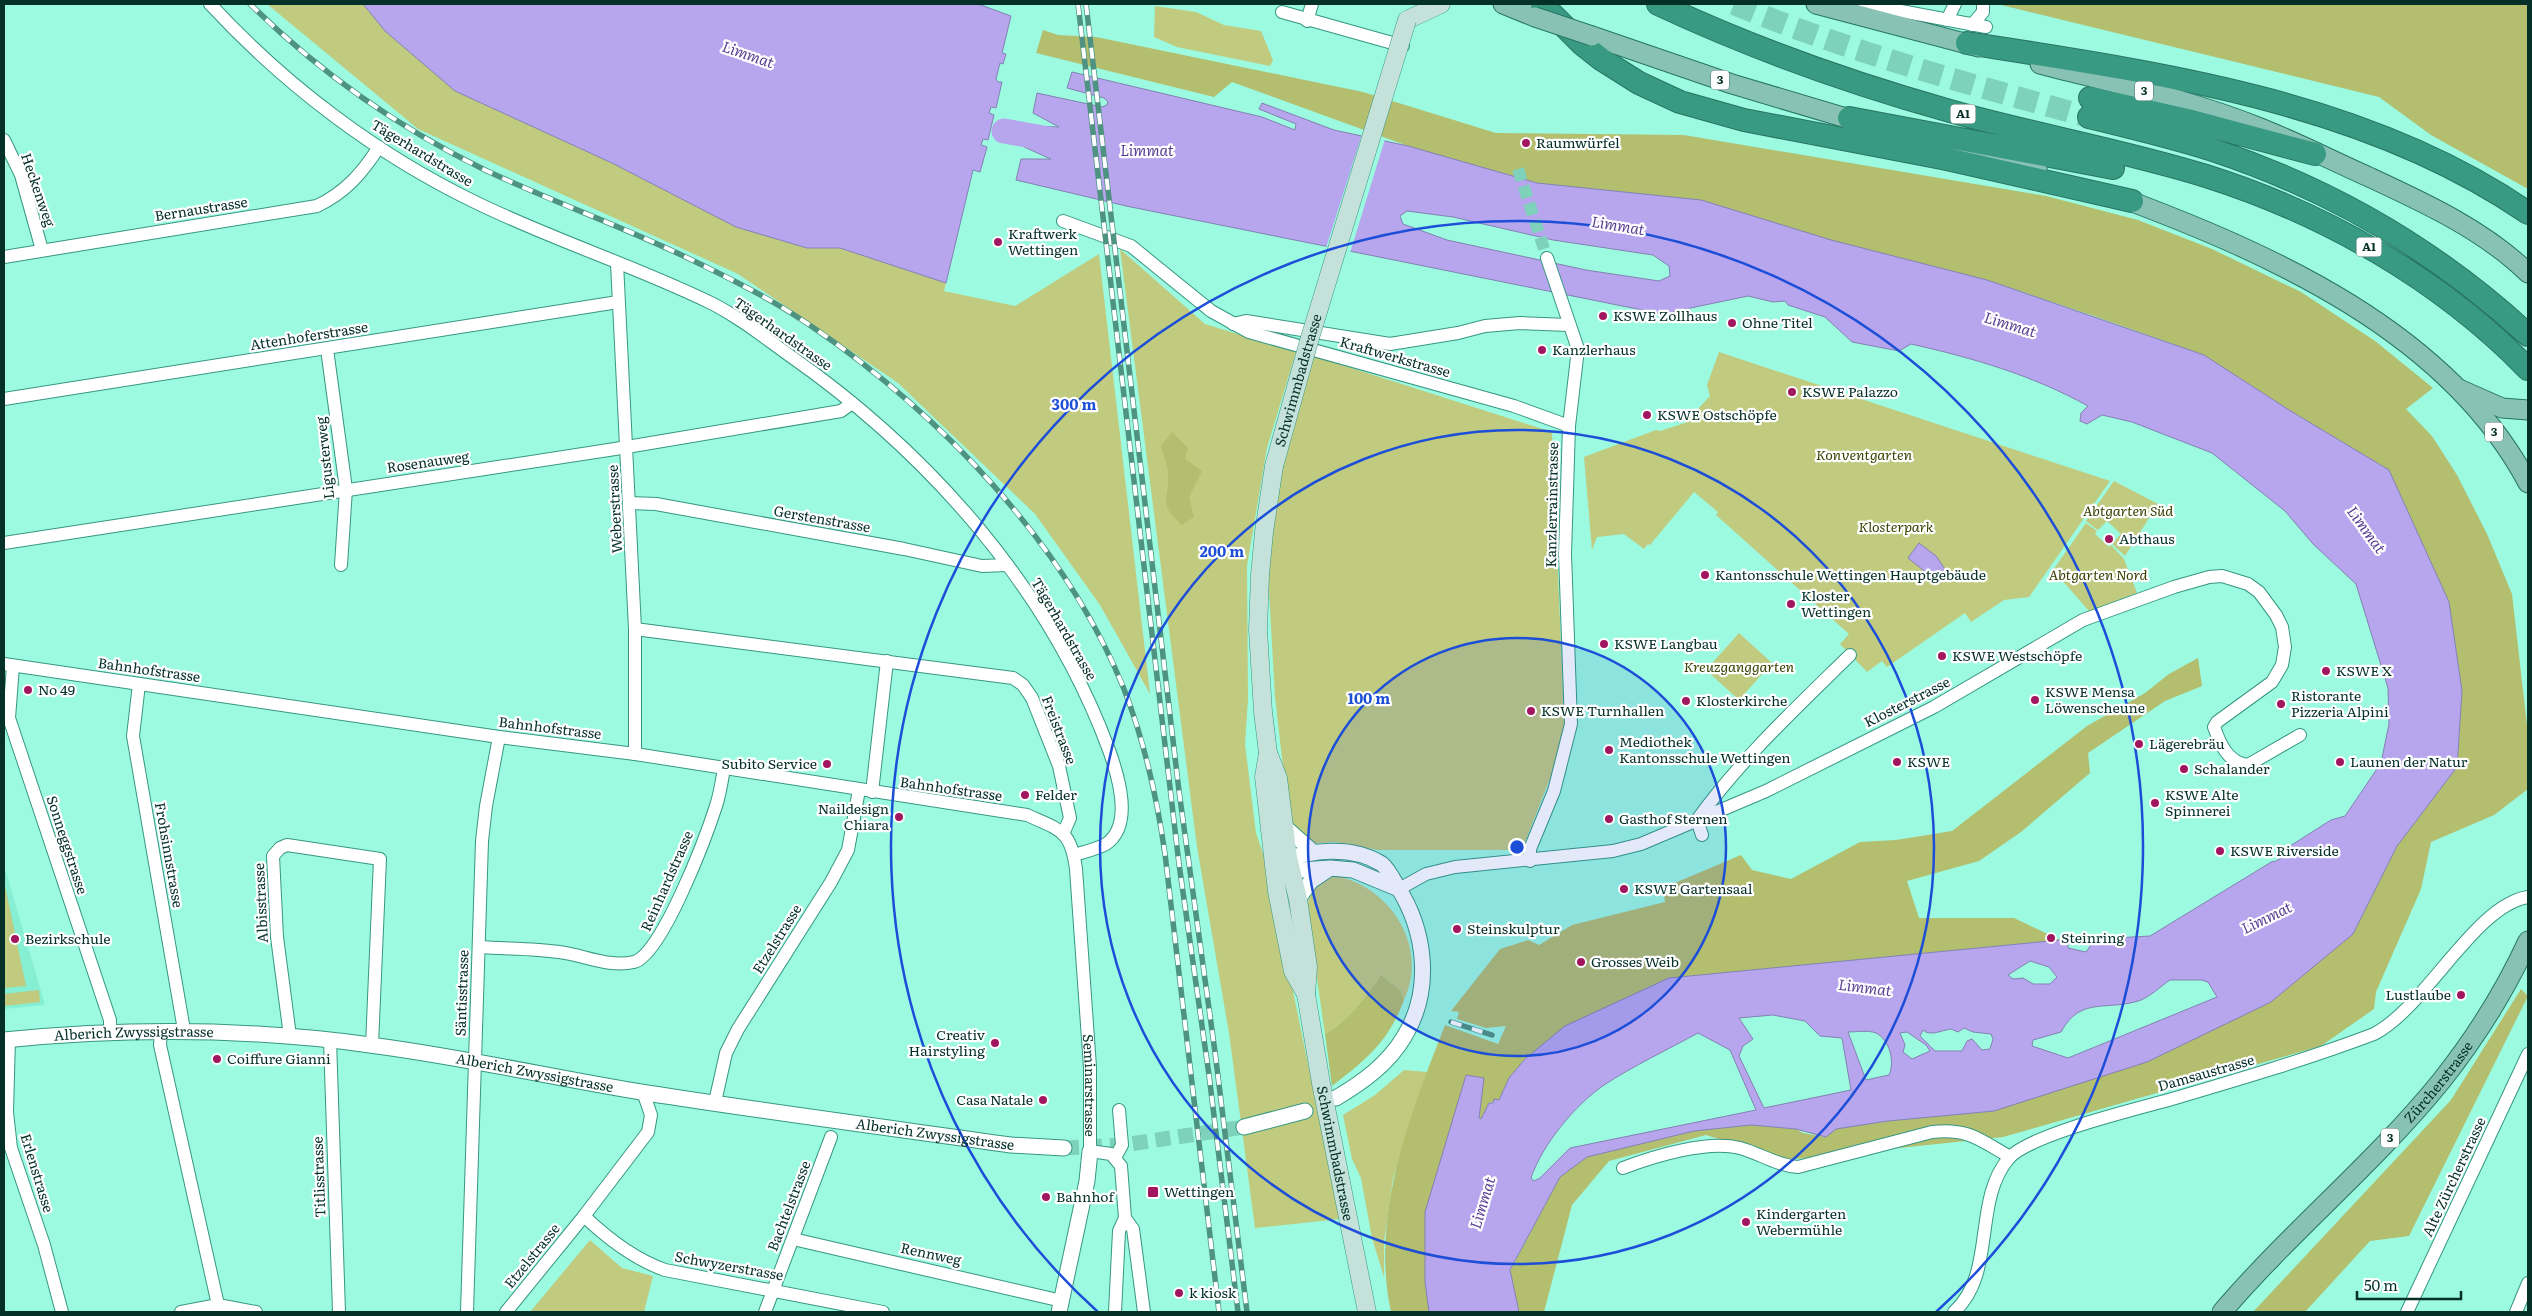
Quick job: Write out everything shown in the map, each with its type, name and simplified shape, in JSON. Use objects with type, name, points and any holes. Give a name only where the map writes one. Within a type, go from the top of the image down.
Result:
[{"type":"highway","name":"A1","points":[[1658,4],[1774,53],[1880,90],[2024,130],[2204,176],[2275,201],[2375,251],[2455,305],[2528,369]]},
{"type":"highway","points":[[1538,10],[1601,59],[1639,83],[1680,102],[1744,120],[1940,157],[2132,202]]},
{"type":"highway","points":[[1969,34],[2107,66],[2214,88],[2296,109],[2382,137],[2419,152],[2477,180],[2528,213]]},
{"type":"highway","name":"A1","points":[[2316,154],[2186,120],[2089,107],[2286,177],[2372,220],[2449,270],[2483,295],[2528,334]]},
{"type":"highway","points":[[1849,118],[2094,163],[2200,190],[2275,201]]},
{"type":"main road","points":[[1407,12],[1414,4]]},
{"type":"main road","points":[[1407,12],[1441,4]]},
{"type":"main road","name":"3","points":[[1503,4],[1538,10],[1592,36],[1732,84],[1849,118],[1888,132],[2073,179],[2234,242],[2316,284],[2392,333],[2454,386],[2487,423],[2509,452],[2528,483]]},
{"type":"main road","name":"3","points":[[1816,4],[1869,20],[1969,34],[2192,104],[2260,128],[2392,188],[2449,217],[2483,237],[2528,273]]},
{"type":"main road","name":"Schwimmbadstrasse","points":[[1367,1312],[1306,994],[1308,967],[1298,899],[1284,862],[1264,777],[1268,753],[1258,630],[1264,532],[1274,466],[1308,341],[1407,12]]},
{"type":"main road","points":[[2454,386],[2502,408],[2528,410]]},
{"type":"main road","name":"Schwimmbadstrasse","points":[[1268,753],[1278,778],[1286,828],[1284,862],[1277,892],[1293,971],[1306,994]]},
{"type":"main road","name":"Zürcherstrasse","points":[[2222,1312],[2257,1272],[2383,1144],[2441,1081],[2487,1017],[2528,941]]},
{"type":"street","name":"Tägerhardstrasse","points":[[210,4],[277,69],[379,147],[422,174],[478,204],[713,304],[806,366],[873,419],[960,505],[985,534],[1043,617],[1092,708],[1110,754],[1120,792],[1122,808],[1114,836],[1102,846],[1074,855]]},
{"type":"street","points":[[1307,20],[1312,4]]},
{"type":"street","points":[[1864,4],[1947,20],[1969,34]]},
{"type":"street","points":[[1947,20],[1955,4]]},
{"type":"street","points":[[1969,34],[1983,12],[1983,4]]},
{"type":"street","points":[[1282,12],[1403,46]]},
{"type":"street","points":[[1969,34],[1986,27]]},
{"type":"street","name":"Heckenweg","points":[[4,140],[20,175],[42,250]]},
{"type":"street","name":"Bernaustrasse","points":[[4,257],[317,206],[336,197],[352,184],[379,147]]},
{"type":"street","name":"Kraftwerkstrasse","points":[[1063,221],[1131,246],[1211,311],[1249,332],[1514,406],[1569,426]]},
{"type":"street","name":"Kanzlerrainstrasse","points":[[1530,860],[1530,849],[1554,791],[1571,724],[1565,554],[1569,426],[1578,349],[1547,258]]},
{"type":"street","name":"Weberstrasse","points":[[617,263],[635,629],[635,754]]},
{"type":"street","name":"Attenhoferstrasse","points":[[4,399],[618,302]]},
{"type":"street","points":[[1233,324],[1246,320],[1390,344],[1458,333],[1485,326],[1520,323],[1568,324]]},
{"type":"street","name":"Ligusterweg","points":[[327,349],[346,489],[341,565]]},
{"type":"street","name":"Rosenauweg","points":[[4,543],[346,489],[626,448],[841,412],[852,403]]},
{"type":"street","name":"Gerstenstrasse","points":[[630,504],[656,504],[904,549],[982,566],[1007,565]]},
{"type":"street","name":"Klosterstrasse","points":[[1399,889],[1426,874],[1456,867],[1626,849],[1766,791],[1952,698],[2083,620],[2174,587],[2209,577],[2222,576],[2239,580],[2259,592],[2276,615],[2282,627],[2285,647],[2282,665],[2272,682],[2217,722],[2214,727],[2219,741],[2229,758],[2248,765],[2300,735]]},
{"type":"street","name":"Freistrasse","points":[[635,629],[1013,678],[1023,685],[1032,698],[1059,766],[1070,818],[1063,834]]},
{"type":"street","points":[[1702,835],[1697,820],[1719,790],[1772,732],[1850,655]]},
{"type":"street","points":[[866,791],[887,661]]},
{"type":"street","name":"Bahnhofstrasse","points":[[8,665],[499,737],[635,754],[1027,815],[1063,834]]},
{"type":"street","name":"Sonneggstrasse","points":[[8,665],[9,718],[110,1020],[110,1031]]},
{"type":"street","name":"Frohsinnstrasse","points":[[139,684],[133,736],[184,1030]]},
{"type":"street","name":"Säntisstrasse","points":[[467,1312],[482,841],[487,797],[499,737]]},
{"type":"street","name":"Reinhardstrasse","points":[[479,947],[560,952],[613,964],[636,962],[647,954],[656,944],[686,883],[717,804],[724,768]]},
{"type":"street","name":"Etzelstrasse","points":[[715,1102],[726,1053],[738,1029],[831,882],[848,850],[866,791]]},
{"type":"street","points":[[1286,828],[1312,852]]},
{"type":"street","points":[[1063,834],[1072,845],[1074,855]]},
{"type":"street","name":"Albisstrasse","points":[[290,1036],[277,937],[273,856],[280,848],[288,845],[380,859],[372,1045]]},
{"type":"street","points":[[1284,862],[1312,852],[1342,851],[1376,861],[1384,866],[1399,889],[1413,915],[1422,942],[1422,986],[1416,1012],[1404,1037],[1392,1054],[1374,1073],[1336,1098]]},
{"type":"street","name":"Seminarstrasse","points":[[1060,1306],[1087,1181],[1090,1151],[1090,1067],[1074,855]]},
{"type":"street","points":[[1284,862],[1302,870],[1330,868],[1353,870],[1399,889]]},
{"type":"street","points":[[1298,899],[1311,881],[1330,868]]},
{"type":"street","name":"Damsaustrasse","points":[[2010,1157],[2059,1132],[2281,1067],[2386,1028],[2413,1003],[2482,925],[2506,905],[2528,897]]},
{"type":"street","name":"Alberich Zwyssigstrasse","points":[[6,1040],[110,1031],[184,1030],[330,1040],[476,1062],[643,1092],[1011,1145],[1064,1148]]},
{"type":"street","points":[[161,1031],[160,1045],[218,1305]]},
{"type":"street","name":"Erlenstrasse","points":[[6,1040],[11,1148],[44,1245],[62,1312]]},
{"type":"street","name":"Titlisstrasse","points":[[330,1040],[339,1312]]},
{"type":"street","name":"Alte Zürcherstrasse","points":[[2407,1312],[2528,1054]]},
{"type":"street","name":"Etzelstrasse","points":[[506,1312],[584,1216],[648,1132],[651,1114],[643,1092]]},
{"type":"street","points":[[1116,1156],[1122,1145],[1119,1110]]},
{"type":"street","points":[[1244,1127],[1305,1111]]},
{"type":"street","points":[[1623,1168],[1691,1149],[1714,1146],[1739,1148],[1780,1165],[1798,1167],[1932,1132],[1954,1130],[1971,1135],[2010,1157],[1999,1173],[1992,1189],[1978,1270],[1970,1292],[1954,1312]]},
{"type":"street","name":"Bachtelstrasse","points":[[764,1312],[831,1137]]},
{"type":"street","points":[[1090,1151],[1116,1156],[1123,1172],[1125,1218],[1119,1231],[1115,1312]]},
{"type":"street","name":"Schwyzerstrasse","points":[[584,1216],[644,1262],[665,1270],[773,1289],[883,1312]]},
{"type":"street","points":[[1125,1218],[1133,1230],[1144,1312]]},
{"type":"street","name":"Rennweg","points":[[793,1239],[1060,1306]]},
{"type":"street","points":[[2516,1312],[2528,1284]]},
{"type":"street","points":[[181,1312],[218,1305],[256,1312]]},
{"type":"shaded area","points":[[1997,4],[2528,4],[2528,189],[2431,135],[2379,97]]},
{"type":"shaded area","points":[[1043,30],[1058,35],[1096,37],[1363,92],[1496,133],[1684,135],[2046,196],[2138,220],[2212,249],[2301,292],[2375,341],[2433,388],[2406,409],[2432,436],[2457,475],[2487,534],[2512,594],[2528,734],[2528,789],[2494,815],[2431,842],[2421,889],[2376,992],[2374,1009],[2321,1046],[2003,1137],[1786,1160],[1706,1135],[1609,1161],[1572,1205],[1544,1312],[1519,1312],[1510,1271],[1560,1177],[1587,1157],[1694,1131],[1751,1125],[1796,1129],[1803,1133],[1825,1137],[1836,1129],[1888,1121],[1994,1111],[2353,934],[2397,846],[2457,767],[2462,691],[2449,602],[2389,470],[2289,410],[2204,355],[1987,280],[1831,240],[1701,200],[1537,183],[1408,146],[1232,82],[1214,97],[1036,53]]},
{"type":"shaded area","points":[[1172,432],[1188,448],[1185,459],[1202,471],[1189,497],[1194,517],[1182,525],[1169,511],[1166,501],[1168,471],[1161,446]]},
{"type":"shaded area","points":[[2198,658],[2202,686],[2165,701],[2088,753],[2090,773],[2021,832],[1979,861],[1907,881],[1919,918],[2014,918],[2060,940],[1669,978],[1565,1027],[1525,1059],[1509,1078],[1499,1100],[1489,1103],[1481,1119],[1479,1118],[1483,1078],[1425,1212],[1425,1282],[1429,1312],[1391,1312],[1386,1276],[1386,1239],[1390,1202],[1407,1130],[1445,1025],[1498,1044],[1506,1026],[1486,1028],[1457,1019],[1459,1012],[1451,1011],[1500,949],[1528,940],[1539,945],[1572,925],[1665,902],[1663,888],[1741,855],[1752,870],[1791,879],[1860,842],[1896,840],[1952,831],[2087,726],[2145,693],[2169,674]]},
{"type":"shaded area","name":"Bezirkschule","points":[[4,872],[6,872],[45,1005],[4,1009]]},
{"type":"shaded area","points":[[1381,975],[1400,990],[1404,1000],[1398,1014],[1375,1049],[1332,1086],[1325,1034],[1349,1015],[1363,1000]]},
{"type":"shaded area","points":[[2521,989],[2528,996],[2409,1236],[2370,1241],[2305,1312],[2253,1312],[2451,1100]]},
{"type":"green space","points":[[267,4],[363,4],[385,31],[455,91],[612,163],[736,227],[807,248],[840,248],[946,283],[944,291],[1015,306],[1099,254],[1150,694],[1100,605],[1035,514],[898,383],[738,274],[418,129]]},
{"type":"green space","points":[[1155,6],[1196,12],[1224,25],[1261,31],[1273,60],[1270,66],[1177,47],[1154,37]]},
{"type":"green space","points":[[1120,249],[1205,324],[1296,352],[1267,448],[1247,566],[1248,699],[1245,744],[1256,833],[1267,865],[1340,1219],[1255,1228],[1229,1033],[1197,847]]},
{"type":"green space","name":"Klosterpark","points":[[1719,352],[2110,481],[2029,597],[2004,600],[1971,622],[1965,613],[1887,667],[1882,661],[1867,672],[1840,644],[1849,634],[1716,515],[1718,512],[1694,492],[1650,545],[1648,544],[1644,549],[1624,534],[1597,537],[1592,550],[1584,457],[1656,430],[1660,431],[1685,423],[1710,396],[1707,385]]},
{"type":"green space","points":[[1314,356],[1552,432],[1565,740],[1522,850],[1377,850],[1335,842],[1292,846],[1275,697],[1268,574],[1281,451]]},
{"type":"green space","name":"Abtgarten Süd","points":[[2114,481],[2158,504],[2125,556],[2112,544],[2121,534],[2107,521],[2098,530],[2086,521]]},
{"type":"green space","name":"Abtgarten Nord","points":[[2086,523],[2097,531],[2095,534],[2109,547],[2111,545],[2124,559],[2137,593],[2089,611],[2053,570]]},
{"type":"green space","name":"Kreuzganggarten","points":[[1739,633],[1772,663],[1739,700],[1706,670]]},
{"type":"green space","points":[[1336,876],[1356,882],[1373,893],[1388,906],[1400,922],[1408,940],[1412,960],[1411,980],[1404,1000],[1400,990],[1381,975],[1363,1001],[1349,1016],[1325,1034],[1307,910],[1315,887],[1323,880]]},
{"type":"green space","points":[[4,881],[26,986],[4,988]]},
{"type":"green space","points":[[39,990],[40,1002],[4,1006],[4,994]]},
{"type":"green space","points":[[1404,1070],[1427,1072],[1393,1179],[1384,1241],[1384,1277],[1372,1238],[1361,1178],[1352,1159],[1343,1115],[1375,1095]]},
{"type":"green space","points":[[590,1240],[622,1268],[653,1276],[644,1312],[530,1312]]},
{"type":"water","name":"Limmat","points":[[363,4],[978,4],[1011,16],[1002,53],[1006,54],[1003,64],[1000,63],[996,79],[998,82],[1002,82],[996,108],[991,107],[989,113],[994,115],[988,140],[983,139],[981,145],[987,147],[980,172],[973,170],[946,283],[840,248],[807,248],[736,227],[612,163],[455,91],[385,31]]},
{"type":"water","name":"Limmat","points":[[1072,72],[1262,117],[1295,130],[1296,124],[1259,109],[1262,103],[1334,130],[1408,146],[1537,183],[1701,200],[1831,240],[1987,280],[2204,355],[2289,410],[2389,470],[2449,602],[2462,691],[2457,767],[2397,846],[2353,934],[2271,1002],[2147,1062],[1994,1111],[1888,1121],[1836,1129],[1826,1137],[1796,1129],[1751,1125],[1694,1131],[1587,1157],[1560,1177],[1510,1270],[1519,1312],[1429,1312],[1425,1282],[1425,1212],[1466,1075],[1484,1078],[1479,1118],[1481,1119],[1489,1103],[1493,1103],[1494,1099],[1499,1100],[1509,1078],[1525,1059],[1565,1026],[1669,978],[2060,940],[2068,942],[2068,948],[2086,952],[2095,939],[2150,936],[2273,861],[2285,856],[2290,846],[2331,820],[2345,816],[2381,763],[2389,724],[2388,688],[2356,584],[2313,544],[2285,511],[2212,453],[2132,422],[2102,415],[2087,424],[2080,421],[2081,413],[2088,406],[2024,376],[1957,355],[1911,344],[1899,351],[1852,342],[1825,317],[1788,305],[1785,301],[1773,302],[1748,296],[1662,314],[1126,206],[1016,180],[1021,159],[1051,159],[1024,147],[1029,126],[1059,127],[1033,113],[1037,93],[1102,107],[1107,105],[1108,102],[1104,98],[1067,88]],"holes":[[[1407,211],[1453,217],[1553,240],[1653,255],[1669,266],[1670,276],[1659,281],[1586,270],[1447,240],[1403,224],[1400,216]],[[2030,961],[2049,967],[2057,977],[2050,984],[2033,984],[2023,978],[2013,979],[2008,975]],[[2170,980],[2201,980],[2208,982],[2217,997],[2068,1058],[2032,1046],[2033,1040],[2061,1032],[2069,1020],[2077,1013],[2086,1009],[2129,1003],[2148,996]],[[1773,1015],[1805,1021],[1820,1036],[1842,1038],[1851,1090],[1764,1108],[1739,1056],[1743,1046],[1753,1039],[1739,1018]],[[1964,1028],[1973,1032],[1991,1034],[1993,1039],[1990,1049],[1982,1050],[1972,1039],[1967,1041],[1962,1051],[1935,1051],[1920,1036],[1923,1030],[1933,1033],[1951,1029],[1958,1032]],[[1848,1032],[1870,1032],[1881,1036],[1890,1052],[1891,1070],[1889,1075],[1866,1080]],[[1907,1032],[1926,1045],[1930,1051],[1912,1059],[1903,1052],[1905,1045],[1900,1033]],[[1698,1033],[1730,1050],[1756,1110],[1570,1148],[1540,1178],[1534,1181],[1531,1178],[1543,1152],[1571,1115],[1593,1093],[1638,1065]]]},
{"type":"water","points":[[1919,543],[1936,556],[1945,569],[1933,578],[1908,558]]},
{"type":"pier","points":[[1362,134],[1385,139],[1350,253],[1326,248]]},
{"type":"waterway","name":"Limmat","points":[[1004,131],[1060,141]]},
{"type":"tunnel","points":[[1734,4],[1865,52],[2089,117]]},
{"type":"tunnel","points":[[1518,169],[1547,258]]},
{"type":"tunnel","points":[[1064,1148],[1123,1145],[1244,1127]]},
{"type":"railway","points":[[250,4],[304,53],[361,97],[453,154],[538,194],[696,262],[769,300],[811,326],[906,399],[951,441],[993,485],[1033,533],[1068,583],[1099,635],[1124,689],[1149,771],[1165,854],[1219,1312]]},
{"type":"railway","points":[[1078,4],[1179,864],[1209,1075],[1238,1312]]},
{"type":"railway","points":[[1086,4],[1179,791],[1215,1052],[1247,1312]]},
{"type":"railway","points":[[1451,1022],[1492,1035]]},
{"type":"place","name":"Raumwürfel","points":[[1526,143]]},
{"type":"place","name":"Kraftwerk Wettingen","points":[[998,242]]},
{"type":"place","name":"KSWE Zollhaus","points":[[1603,316]]},
{"type":"place","name":"Ohne Titel","points":[[1732,323]]},
{"type":"place","name":"Kanzlerhaus","points":[[1542,350]]},
{"type":"place","name":"KSWE Palazzo","points":[[1792,392]]},
{"type":"place","name":"KSWE Ostschöpfe","points":[[1647,415]]},
{"type":"place","name":"Abthaus","points":[[2109,539]]},
{"type":"place","name":"Kantonsschule Wettingen Hauptgebäude","points":[[1705,575]]},
{"type":"place","name":"Kloster Wettingen","points":[[1791,604]]},
{"type":"place","name":"KSWE Langbau","points":[[1604,644]]},
{"type":"place","name":"KSWE Westschöpfe","points":[[1942,656]]},
{"type":"place","name":"KSWE X","points":[[2326,671]]},
{"type":"place","name":"No 49","points":[[28,690]]},
{"type":"place","name":"KSWE Mensa Löwenscheune","points":[[2035,700]]},
{"type":"place","name":"Klosterkirche","points":[[1686,701]]},
{"type":"place","name":"Ristorante Pizzeria Alpini","points":[[2281,704]]},
{"type":"place","name":"KSWE Turnhallen","points":[[1531,711]]},
{"type":"place","name":"Lägerebräu","points":[[2139,744]]},
{"type":"place","name":"Mediothek Kantonsschule Wettingen","points":[[1609,750]]},
{"type":"place","name":"KSWE","points":[[1897,762]]},
{"type":"place","name":"Launen der Natur","points":[[2340,762]]},
{"type":"place","name":"Subito Service","points":[[827,764]]},
{"type":"place","name":"Schalander","points":[[2184,769]]},
{"type":"place","name":"Felder","points":[[1025,795]]},
{"type":"place","name":"KSWE Alte Spinnerei","points":[[2155,803]]},
{"type":"place","name":"Naildesign Chiara","points":[[899,817]]},
{"type":"place","name":"Gasthof Sternen","points":[[1609,819]]},
{"type":"place","name":"KSWE Riverside","points":[[2220,851]]},
{"type":"place","name":"KSWE Gartensaal","points":[[1624,889]]},
{"type":"place","name":"Steinskulptur","points":[[1457,929]]},
{"type":"place","name":"Steinring","points":[[2051,938]]},
{"type":"place","name":"Bezirkschule","points":[[15,939]]},
{"type":"place","name":"Grosses Weib","points":[[1581,962]]},
{"type":"place","name":"Lustlaube","points":[[2461,995]]},
{"type":"place","name":"Creativ Hairstyling","points":[[995,1043]]},
{"type":"place","name":"Coiffure Gianni","points":[[217,1059]]},
{"type":"place","name":"Casa Natale","points":[[1043,1100]]},
{"type":"place","name":"Wettingen","points":[[1153,1192]]},
{"type":"place","name":"Bahnhof","points":[[1046,1197]]},
{"type":"place","name":"Kindergarten Webermühle","points":[[1746,1222]]},
{"type":"place","name":"k kiosk","points":[[1179,1293]]},
{"type":"park label","name":"Konventgarten","points":[[1864,455]]}]
